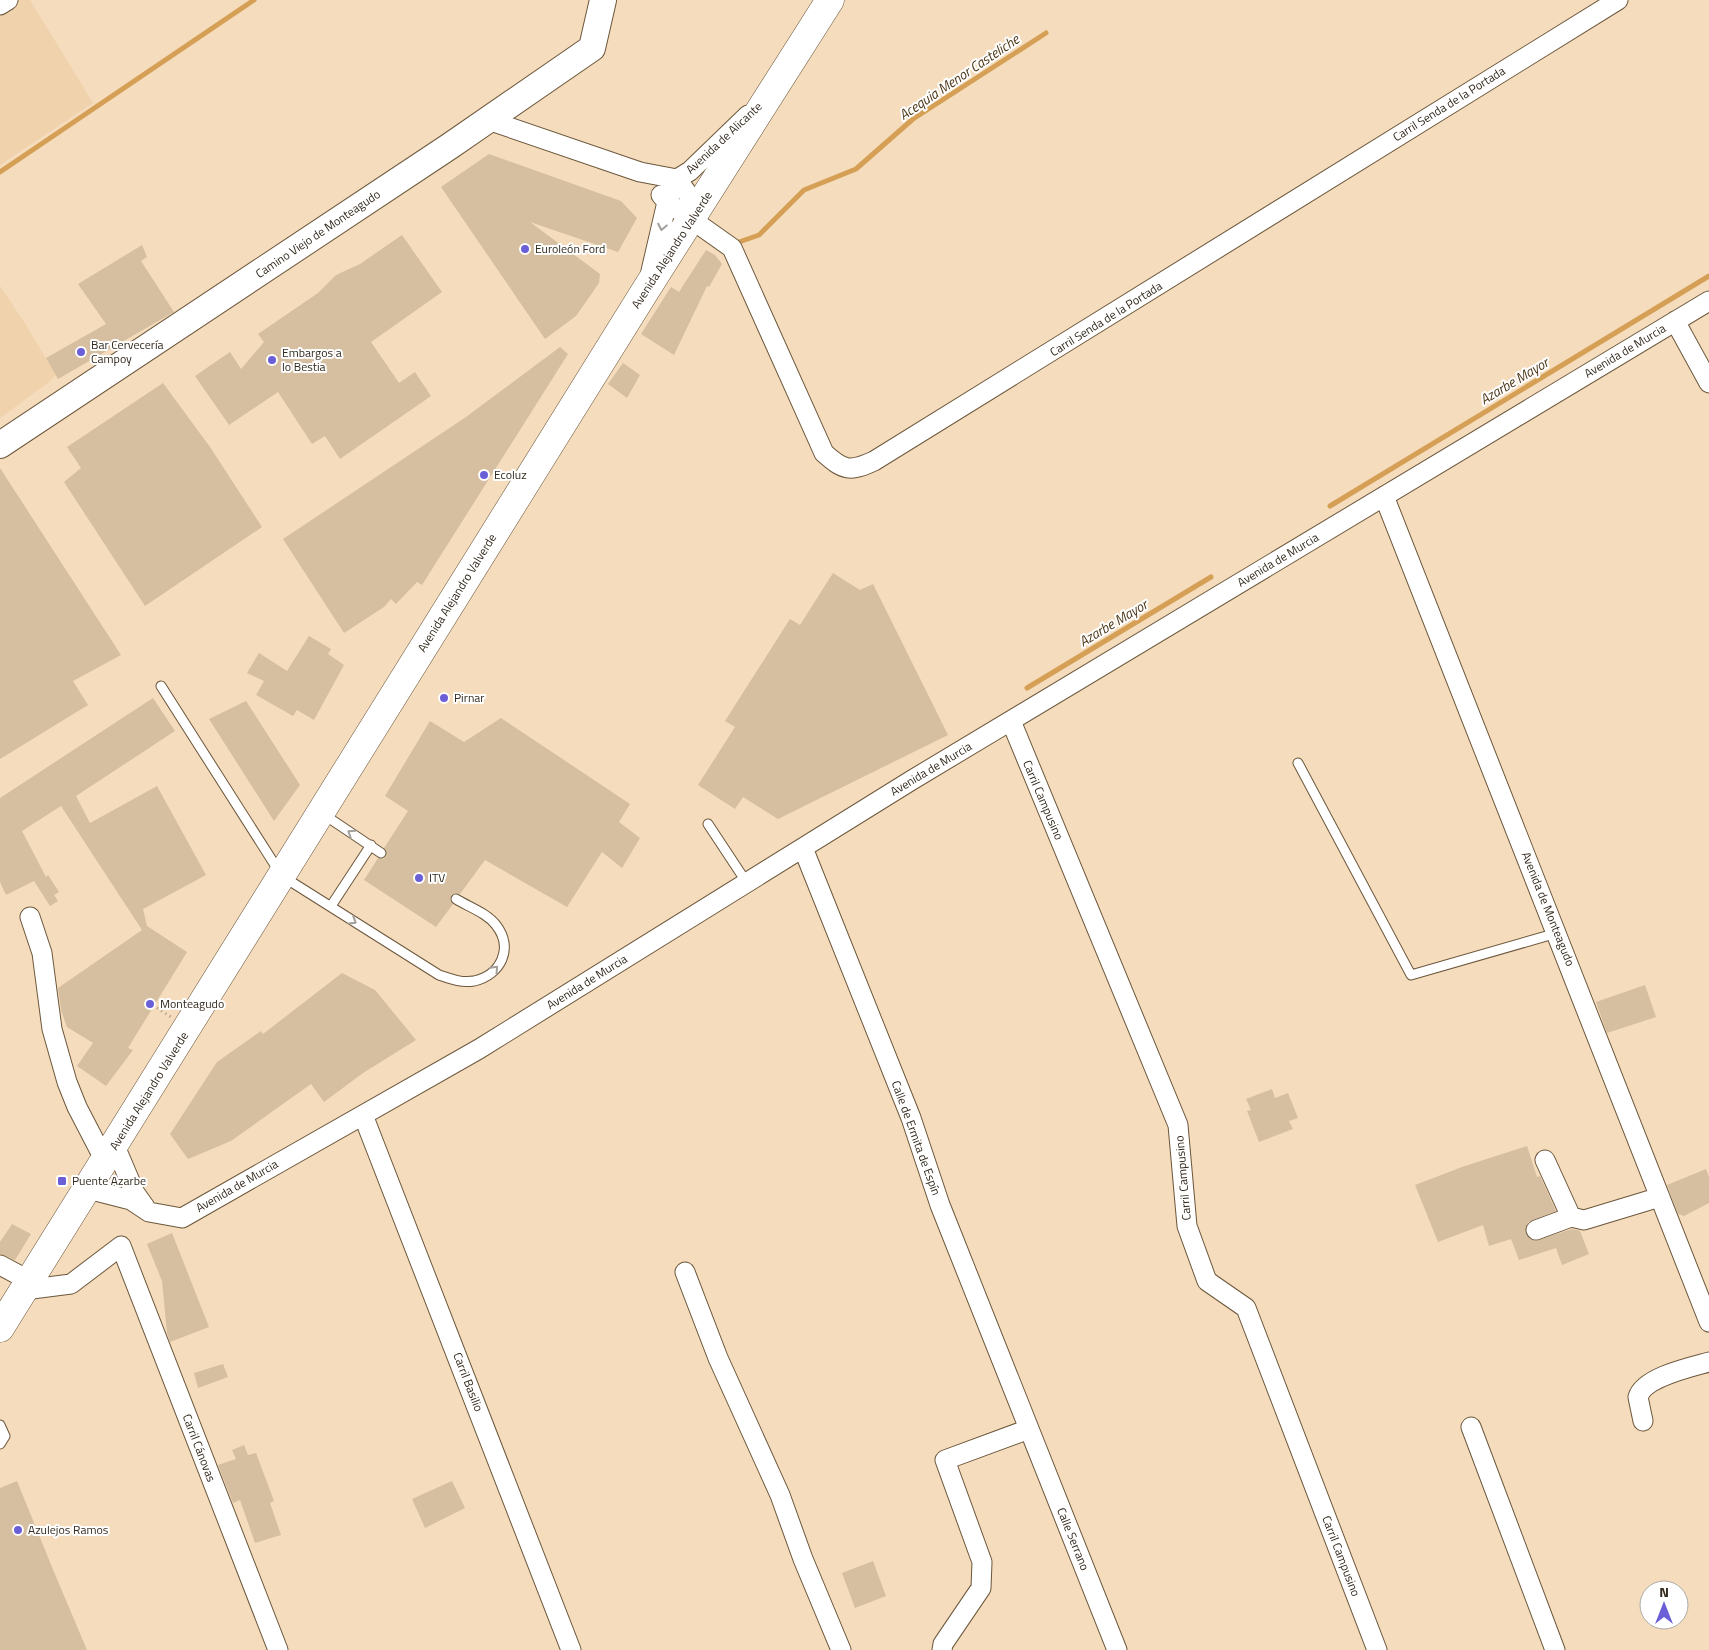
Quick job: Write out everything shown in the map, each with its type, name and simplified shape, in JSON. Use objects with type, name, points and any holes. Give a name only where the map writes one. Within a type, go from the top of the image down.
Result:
[{"type":"main road","name":"Avenida Alejandro Valverde","points":[[88,1189],[646,288],[830,0]]},
{"type":"main road","points":[[0,1328],[88,1189]]},
{"type":"street","points":[[0,4],[8,0]]},
{"type":"street","name":"Camino Viejo de Monteagudo","points":[[0,444],[488,120],[592,48],[604,0]]},
{"type":"street","name":"Carril Senda de la Portada","points":[[695,214],[732,248],[824,453],[839,467],[856,470],[874,461],[1188,268],[1499,72],[1618,0]]},
{"type":"street","name":"Avenida de Alicante","points":[[646,288],[666,202],[677,180],[690,171],[770,94]]},
{"type":"street","name":"Avenida de Alicante","points":[[488,120],[640,172],[677,180],[695,214]]},
{"type":"street","points":[[640,172],[666,202],[695,214]]},
{"type":"street","name":"Avenida de Murcia","points":[[88,1189],[131,1200],[149,1212],[182,1218],[479,1049],[1010,721],[1709,301]]},
{"type":"street","points":[[1675,321],[1709,383]]},
{"type":"street","name":"Avenida de Monteagudo","points":[[1384,496],[1709,1322]]},
{"type":"street","name":"Carril Campusino","points":[[1010,721],[1178,1125],[1188,1226],[1207,1281],[1246,1308],[1377,1650]]},
{"type":"street","name":"Calle de Ermita de Espín","points":[[803,848],[911,1118],[940,1205],[1029,1429]]},
{"type":"street","points":[[30,917],[42,953],[52,1029],[67,1082],[77,1107],[149,1212]]},
{"type":"street","name":"Carril Basilio","points":[[363,1115],[571,1650]]},
{"type":"street","points":[[1545,1160],[1571,1217]]},
{"type":"street","points":[[1536,1230],[1571,1217],[1584,1220],[1660,1197]]},
{"type":"street","name":"Carril Cánovas","points":[[27,1285],[71,1284],[121,1246],[278,1650]]},
{"type":"street","points":[[0,1265],[27,1285]]},
{"type":"street","points":[[685,1272],[718,1358],[780,1495],[803,1559],[841,1650]]},
{"type":"street","points":[[1643,1421],[1638,1397],[1644,1388],[1656,1380],[1709,1362]]},
{"type":"street","points":[[1470,1427],[1555,1650]]},
{"type":"street","points":[[942,1650],[943,1644],[982,1588],[982,1562],[945,1460],[1029,1429]]},
{"type":"street","name":"Calle Serrano","points":[[1029,1429],[1117,1650]]},
{"type":"lane","points":[[161,686],[282,876],[439,975],[459,982],[473,981],[490,975],[498,968],[503,958],[503,939],[495,924],[488,918],[456,899]]},
{"type":"lane","points":[[1298,763],[1411,974],[1557,933]]},
{"type":"lane","points":[[321,813],[381,853]]},
{"type":"lane","points":[[708,824],[747,883]]},
{"type":"lane","points":[[331,906],[371,845]]},
{"type":"lane","points":[[0,1425],[5,1436],[0,1444]]},
{"type":"path","points":[[157,1008],[171,1018]]},
{"type":"shaded area","points":[[0,0],[30,0],[93,103],[0,165]]},
{"type":"shaded area","points":[[0,286],[56,375],[0,418]]},
{"type":"building","name":"Euroleón Ford","points":[[489,154],[621,201],[637,218],[618,252],[530,222],[600,274],[599,283],[576,316],[545,339],[441,187]]},
{"type":"building","points":[[402,235],[442,292],[371,342],[399,383],[415,372],[431,396],[340,459],[325,436],[312,444],[278,392],[229,425],[195,376],[230,352],[241,369],[264,342],[258,334],[318,293],[336,275],[360,264]]},
{"type":"building","points":[[142,245],[147,257],[141,261],[174,312],[58,379],[46,358],[106,324],[78,284]]},
{"type":"building","points":[[706,250],[715,255],[722,264],[709,287],[707,286],[674,355],[641,334],[671,287],[679,292]]},
{"type":"building","points":[[560,347],[568,354],[422,585],[417,582],[396,604],[391,599],[384,607],[344,633],[283,539],[466,417]]},
{"type":"building","points":[[623,363],[640,375],[627,398],[608,384]]},
{"type":"building","points":[[163,383],[210,447],[262,527],[145,606],[64,482],[81,468],[67,447]]},
{"type":"building","points":[[0,468],[121,655],[73,681],[88,705],[0,759]]},
{"type":"building","points":[[833,573],[860,590],[873,584],[948,735],[778,819],[743,797],[735,809],[698,785],[735,727],[725,721],[790,619],[800,625]]},
{"type":"building","points":[[309,636],[331,649],[328,654],[344,665],[314,720],[297,710],[293,716],[256,695],[264,681],[247,673],[259,653],[287,671]]},
{"type":"building","points":[[153,698],[175,731],[76,796],[90,823],[157,786],[206,875],[143,909],[147,926],[187,952],[128,1048],[133,1050],[106,1086],[77,1066],[93,1043],[67,1027],[61,1010],[58,988],[142,930],[61,806],[22,831],[46,877],[48,875],[59,892],[54,895],[58,901],[50,906],[34,881],[6,895],[0,882],[0,798]]},
{"type":"building","points":[[246,701],[300,785],[274,821],[209,719]]},
{"type":"building","points":[[501,718],[630,804],[619,822],[640,838],[622,868],[602,852],[567,907],[485,860],[460,894],[456,893],[451,896],[450,900],[453,904],[436,927],[364,880],[378,858],[383,859],[386,856],[384,848],[408,811],[385,796],[430,721],[464,742]]},
{"type":"building","points":[[342,973],[375,990],[416,1040],[363,1073],[324,1102],[311,1084],[231,1141],[188,1159],[170,1134],[217,1062],[261,1031],[263,1034]]},
{"type":"building","points":[[1645,985],[1656,1017],[1607,1033],[1596,1002]]},
{"type":"building","points":[[1272,1089],[1275,1098],[1288,1093],[1298,1118],[1289,1121],[1293,1129],[1259,1142],[1247,1111],[1251,1110],[1246,1099]]},
{"type":"building","points":[[1527,1146],[1537,1177],[1540,1176],[1556,1211],[1528,1222],[1526,1234],[1535,1241],[1572,1229],[1580,1231],[1589,1254],[1562,1265],[1556,1248],[1519,1260],[1511,1239],[1489,1246],[1483,1225],[1438,1242],[1415,1185],[1462,1167]]},
{"type":"building","points":[[1706,1169],[1709,1177],[1709,1203],[1684,1216],[1678,1214],[1667,1185]]},
{"type":"building","points":[[12,1224],[31,1234],[15,1260],[0,1254],[0,1242]]},
{"type":"building","points":[[172,1233],[209,1327],[170,1342],[167,1333],[162,1281],[147,1244]]},
{"type":"building","points":[[223,1364],[228,1377],[198,1388],[194,1373]]},
{"type":"building","points":[[244,1445],[248,1455],[256,1453],[274,1501],[270,1503],[281,1535],[255,1543],[240,1500],[233,1503],[218,1465],[236,1459],[232,1450]]},
{"type":"building","points":[[17,1481],[87,1650],[0,1650],[0,1488]]},
{"type":"building","points":[[452,1481],[465,1508],[425,1528],[412,1499]]},
{"type":"building","points":[[873,1561],[886,1596],[855,1608],[842,1573]]},
{"type":"waterway","points":[[0,172],[254,0]]},
{"type":"waterway","name":"Acequia Menor Casteliche","points":[[739,242],[759,235],[804,190],[856,169],[913,119],[1046,33]]},
{"type":"waterway","name":"Azarbe Mayor","points":[[1330,506],[1709,276]]},
{"type":"waterway","name":"Azarbe Mayor","points":[[1027,688],[1211,577]]},
{"type":"place","name":"Euroleón Ford","points":[[525,249]]},
{"type":"place","name":"Bar Cervecería Campoy","points":[[81,352]]},
{"type":"place","name":"Embargos a lo Bestia","points":[[272,360]]},
{"type":"place","name":"Ecoluz","points":[[484,475]]},
{"type":"place","name":"Pirnar","points":[[444,698]]},
{"type":"place","name":"ITV","points":[[419,878]]},
{"type":"place","name":"Monteagudo","points":[[150,1004]]},
{"type":"place","name":"Puente Azarbe","points":[[62,1181]]},
{"type":"place","name":"Azulejos Ramos","points":[[18,1530]]}]
